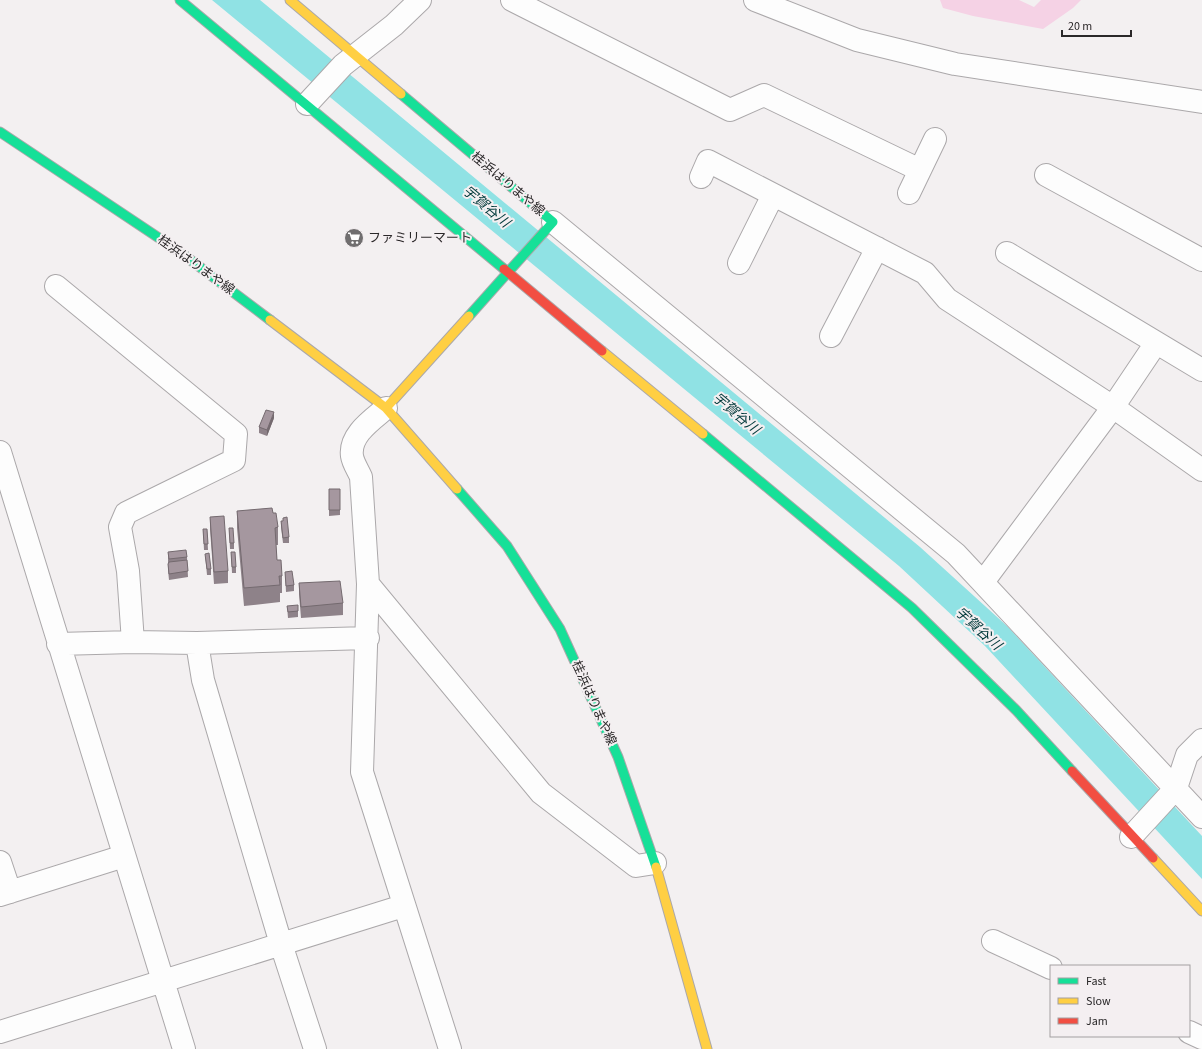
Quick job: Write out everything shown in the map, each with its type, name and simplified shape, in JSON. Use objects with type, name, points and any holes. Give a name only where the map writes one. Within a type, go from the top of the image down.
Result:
[{"type":"main road","points":[[180,0],[313,97],[507,273],[912,608],[1137,831],[1202,911]]},
{"type":"main road","name":"桂浜はりまや線","points":[[290,0],[349,60],[549,227],[386,408]]},
{"type":"main road","name":"桂浜はりまや線","points":[[0,132],[180,252],[386,408],[506,546],[560,628],[618,757],[655,863],[706,1049]]},
{"type":"street","points":[[313,97],[349,60],[394,25],[420,0]]},
{"type":"street","points":[[512,0],[730,110],[764,95],[920,170]]},
{"type":"street","points":[[755,0],[857,40],[955,64],[1202,102]]},
{"type":"street","points":[[909,193],[935,139]]},
{"type":"street","points":[[701,177],[708,161],[925,273],[947,299],[1113,407],[1202,470]]},
{"type":"street","points":[[1046,175],[1202,260]]},
{"type":"street","points":[[739,262],[773,195]]},
{"type":"street","points":[[549,227],[956,554],[983,582],[1172,793],[1202,816]]},
{"type":"street","points":[[831,336],[877,248]]},
{"type":"street","points":[[1007,253],[1202,370]]},
{"type":"street","points":[[56,286],[236,434],[234,460],[126,513],[120,527],[128,571],[133,642]]},
{"type":"street","points":[[983,582],[1113,407],[1156,343]]},
{"type":"street","points":[[386,408],[359,433],[352,448],[354,461],[361,477],[368,584],[368,638],[362,743],[362,772],[403,906],[450,1049]]},
{"type":"street","points":[[0,452],[184,1049]]},
{"type":"street","points":[[368,584],[541,793],[636,866],[655,863]]},
{"type":"street","points":[[58,644],[133,642],[196,643],[368,638]]},
{"type":"street","points":[[196,643],[203,680],[281,944],[315,1049]]},
{"type":"street","points":[[1137,831],[1172,793],[1187,755],[1202,740]]},
{"type":"street","points":[[0,862],[5,893],[124,856]]},
{"type":"street","points":[[0,1032],[403,906]]},
{"type":"street","points":[[993,941],[1050,968]]},
{"type":"street","points":[[1190,1032],[1202,1038]]},
{"type":"shaded area","points":[[940,0],[1019,0],[1034,7],[1041,0],[1081,0],[1073,8],[1043,29],[973,16],[943,8]]},
{"type":"water","name":"宇賀谷川","points":[[212,0],[260,0],[920,547],[1007,626],[1202,836],[1202,879],[985,646],[899,566]]},
{"type":"building","points":[[266,410],[274,412],[267,430],[259,427]]},
{"type":"building","points":[[329,489],[340,489],[340,510],[329,510]]},
{"type":"building","points":[[272,508],[273,513],[276,513],[278,527],[275,528],[277,560],[281,560],[282,576],[279,576],[280,585],[244,588],[237,511]]},
{"type":"building","points":[[224,516],[228,571],[214,572],[210,517]]},
{"type":"building","points":[[287,517],[289,537],[283,538],[281,521],[283,521],[283,518]]},
{"type":"building","points":[[229,528],[233,528],[234,543],[230,543]]},
{"type":"building","points":[[203,529],[207,529],[208,544],[204,544]]},
{"type":"building","points":[[186,550],[187,557],[169,559],[168,552]]},
{"type":"building","points":[[231,552],[235,552],[236,567],[232,567]]},
{"type":"building","points":[[209,553],[211,569],[207,569],[205,554]]},
{"type":"building","points":[[187,560],[188,571],[169,574],[169,562]]},
{"type":"building","points":[[292,571],[294,585],[286,586],[285,572]]},
{"type":"building","points":[[340,581],[343,603],[301,607],[299,583]]},
{"type":"building","points":[[298,605],[298,611],[288,612],[287,606]]},
{"type":"traffic: fast","points":[[180,0],[504,269]]},
{"type":"traffic: fast","points":[[401,94],[553,222],[469,316]]},
{"type":"traffic: fast","points":[[0,132],[180,252],[270,320]]},
{"type":"traffic: fast","points":[[703,434],[912,608],[1016,710],[1072,771]]},
{"type":"traffic: fast","points":[[457,489],[507,546],[560,629],[618,757],[656,867]]},
{"type":"traffic: slow","points":[[290,0],[401,94]]},
{"type":"traffic: slow","points":[[386,408],[469,316]]},
{"type":"traffic: slow","points":[[270,320],[386,408],[457,489]]},
{"type":"traffic: slow","points":[[602,351],[703,434]]},
{"type":"traffic: slow","points":[[1153,858],[1202,911]]},
{"type":"traffic: slow","points":[[656,867],[707,1049]]},
{"type":"traffic: jam","points":[[504,269],[602,351]]},
{"type":"traffic: jam","points":[[1072,771],[1153,858]]},
{"type":"place","name":"ファミリーマート","points":[[354,238]]}]
